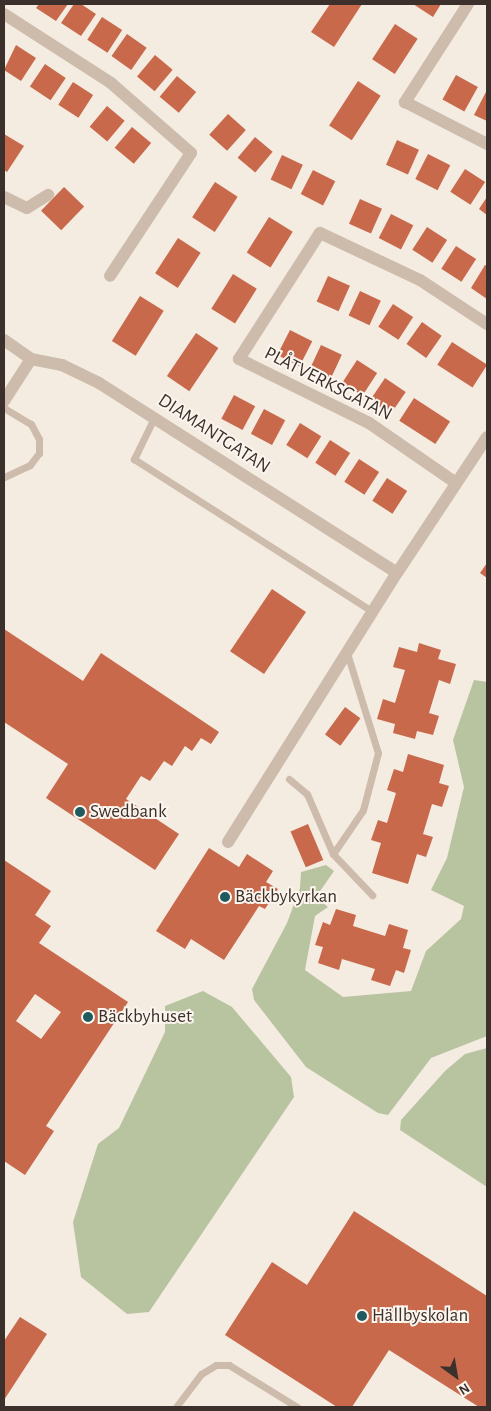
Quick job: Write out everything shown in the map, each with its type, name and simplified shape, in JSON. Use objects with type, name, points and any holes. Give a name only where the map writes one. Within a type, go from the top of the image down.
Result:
[{"type":"street","points":[[468,4],[405,102],[487,144]]},
{"type":"street","points":[[4,14],[111,83],[192,153],[110,276]]},
{"type":"street","points":[[4,197],[27,208],[48,195]]},
{"type":"street","name":"PLÅTVERKSGATAN","points":[[456,483],[369,423],[239,359],[320,233],[420,280],[487,324]]},
{"type":"street","name":"DIAMANTGATAN","points":[[4,340],[31,359],[62,365],[99,382],[397,573]]},
{"type":"street","points":[[4,401],[31,359]]},
{"type":"street","points":[[228,842],[397,573],[487,437]]},
{"type":"lane","points":[[4,408],[31,424],[39,439],[39,453],[30,465],[4,477]]},
{"type":"lane","points":[[154,418],[134,459],[373,612]]},
{"type":"lane","points":[[333,854],[363,810],[378,753],[347,652]]},
{"type":"lane","points":[[289,779],[307,794],[333,854],[372,895]]},
{"type":"lane","points":[[176,1407],[201,1374],[216,1365],[229,1365],[297,1407]]},
{"type":"green space","points":[[474,680],[487,682],[487,1036],[431,1058],[388,1115],[378,1113],[306,1067],[254,1000],[252,989],[287,923],[300,888],[301,872],[326,865],[334,871],[316,897],[328,907],[315,916],[305,970],[343,997],[411,991],[426,951],[461,919],[464,906],[431,890],[447,858],[464,787],[453,740]]},
{"type":"green space","points":[[203,991],[232,1007],[291,1077],[294,1097],[149,1312],[127,1314],[81,1277],[73,1222],[98,1144],[119,1128],[165,1032],[165,1006]]},
{"type":"green space","points":[[487,1048],[487,1187],[400,1130],[401,1120],[445,1071],[465,1054]]},
{"type":"building","points":[[39,4],[68,4],[56,21],[36,8]]},
{"type":"building","points":[[74,4],[81,4],[96,14],[81,36],[61,23]]},
{"type":"building","points":[[330,4],[362,4],[334,47],[311,32]]},
{"type":"building","points":[[413,4],[441,4],[433,17]]},
{"type":"building","points":[[102,17],[122,30],[107,53],[87,40]]},
{"type":"building","points":[[395,24],[418,39],[395,74],[372,59]]},
{"type":"building","points":[[127,34],[147,48],[131,70],[112,56]]},
{"type":"building","points":[[16,45],[36,58],[21,81],[4,70]]},
{"type":"building","points":[[155,55],[173,70],[155,91],[137,76]]},
{"type":"building","points":[[45,64],[66,78],[51,100],[30,86]]},
{"type":"building","points":[[456,75],[478,87],[464,112],[442,99]]},
{"type":"building","points":[[177,76],[196,92],[179,113],[160,97]]},
{"type":"building","points":[[358,81],[381,96],[352,140],[329,125]]},
{"type":"building","points":[[73,82],[93,95],[78,118],[58,105]]},
{"type":"building","points":[[487,90],[487,121],[474,115]]},
{"type":"building","points":[[107,106],[125,121],[107,141],[90,127]]},
{"type":"building","points":[[228,114],[246,130],[227,151],[209,135]]},
{"type":"building","points":[[132,127],[151,143],[134,164],[115,148]]},
{"type":"building","points":[[4,134],[24,146],[7,172],[4,170]]},
{"type":"building","points":[[255,137],[273,152],[255,172],[238,158]]},
{"type":"building","points":[[397,140],[419,150],[408,174],[386,165]]},
{"type":"building","points":[[428,154],[450,165],[438,190],[415,179]]},
{"type":"building","points":[[282,155],[303,165],[291,189],[271,179]]},
{"type":"building","points":[[465,169],[485,182],[470,205],[450,192]]},
{"type":"building","points":[[313,170],[335,181],[323,205],[301,194]]},
{"type":"building","points":[[215,182],[238,197],[215,232],[192,217]]},
{"type":"building","points":[[64,187],[84,206],[61,230],[41,211]]},
{"type":"building","points":[[487,197],[487,215],[479,209]]},
{"type":"building","points":[[360,199],[382,209],[371,233],[349,224]]},
{"type":"building","points":[[391,214],[413,225],[401,249],[379,238]]},
{"type":"building","points":[[269,217],[293,232],[270,267],[247,253]]},
{"type":"building","points":[[427,227],[447,240],[432,263],[412,250]]},
{"type":"building","points":[[178,238],[201,253],[178,288],[155,273]]},
{"type":"building","points":[[456,246],[476,259],[461,282],[441,269]]},
{"type":"building","points":[[485,265],[487,266],[487,299],[471,288]]},
{"type":"building","points":[[233,274],[257,289],[235,324],[211,309]]},
{"type":"building","points":[[328,276],[350,286],[339,311],[317,302]]},
{"type":"building","points":[[360,291],[381,301],[369,325],[349,315]]},
{"type":"building","points":[[140,296],[164,311],[136,356],[112,341]]},
{"type":"building","points":[[393,304],[413,317],[398,340],[378,327]]},
{"type":"building","points":[[422,322],[442,336],[426,358],[407,344]]},
{"type":"building","points":[[290,330],[312,341],[300,366],[277,355]]},
{"type":"building","points":[[196,333],[218,348],[189,391],[167,376]]},
{"type":"building","points":[[452,342],[487,365],[473,388],[437,365]]},
{"type":"building","points":[[321,345],[342,355],[330,379],[310,369]]},
{"type":"building","points":[[357,360],[377,373],[362,396],[342,383]]},
{"type":"building","points":[[385,378],[406,392],[391,414],[370,400]]},
{"type":"building","points":[[234,395],[255,406],[243,430],[221,419]]},
{"type":"building","points":[[414,398],[450,421],[435,444],[399,421]]},
{"type":"building","points":[[264,409],[285,420],[272,445],[251,434]]},
{"type":"building","points":[[300,423],[321,436],[307,458],[286,445]]},
{"type":"building","points":[[330,440],[350,453],[335,476],[315,463]]},
{"type":"building","points":[[359,459],[379,472],[364,495],[344,482]]},
{"type":"building","points":[[387,478],[407,491],[392,514],[372,501]]},
{"type":"building","points":[[487,563],[487,578],[480,573]]},
{"type":"building","points":[[272,589],[306,612],[264,674],[230,651]]},
{"type":"building","points":[[4,629],[83,681],[101,653],[219,732],[211,744],[201,738],[192,751],[185,746],[172,766],[164,761],[150,781],[141,776],[126,799],[179,834],[155,870],[46,798],[68,764],[4,722]]},
{"type":"building","points":[[419,643],[441,650],[438,659],[456,664],[450,684],[439,680],[429,713],[439,716],[433,735],[417,731],[415,739],[393,733],[395,724],[377,719],[383,699],[395,703],[405,670],[393,667],[399,647],[417,652]]},
{"type":"building","points":[[345,707],[360,718],[340,746],[325,735]]},
{"type":"building","points":[[408,754],[444,765],[439,783],[449,786],[442,807],[432,804],[423,834],[433,837],[426,857],[417,854],[408,884],[372,873],[381,843],[371,840],[378,820],[387,823],[396,793],[387,790],[394,769],[403,772]]},
{"type":"building","points":[[308,824],[323,860],[306,867],[291,831]]},
{"type":"building","name":"Bäckbykyrkan","points":[[209,848],[239,867],[247,854],[273,871],[266,882],[278,889],[265,909],[259,906],[224,960],[191,939],[185,949],[156,931]]},
{"type":"building","name":"Bäckbyhuset","points":[[4,860],[51,891],[35,915],[51,926],[39,943],[128,1002],[46,1126],[54,1131],[25,1175],[4,1161]],"holes":[[[35,994],[61,1012],[41,1039],[16,1021]]]},
{"type":"building","points":[[336,909],[356,915],[353,926],[385,936],[389,924],[408,930],[403,948],[411,950],[404,973],[396,970],[390,986],[371,980],[375,969],[342,959],[339,970],[318,963],[323,947],[315,945],[323,922],[330,925]]},
{"type":"building","name":"Hällbyskolan","points":[[354,1211],[487,1296],[487,1407],[479,1407],[389,1350],[352,1407],[337,1407],[225,1335],[272,1262],[307,1285]]},
{"type":"building","points":[[20,1317],[47,1334],[4,1400],[4,1341]]},
{"type":"place","name":"Swedbank","points":[[80,812]]},
{"type":"place","name":"Bäckbykyrkan","points":[[225,897]]},
{"type":"place","name":"Bäckbyhuset","points":[[88,1017]]},
{"type":"place","name":"Hällbyskolan","points":[[362,1316]]}]
